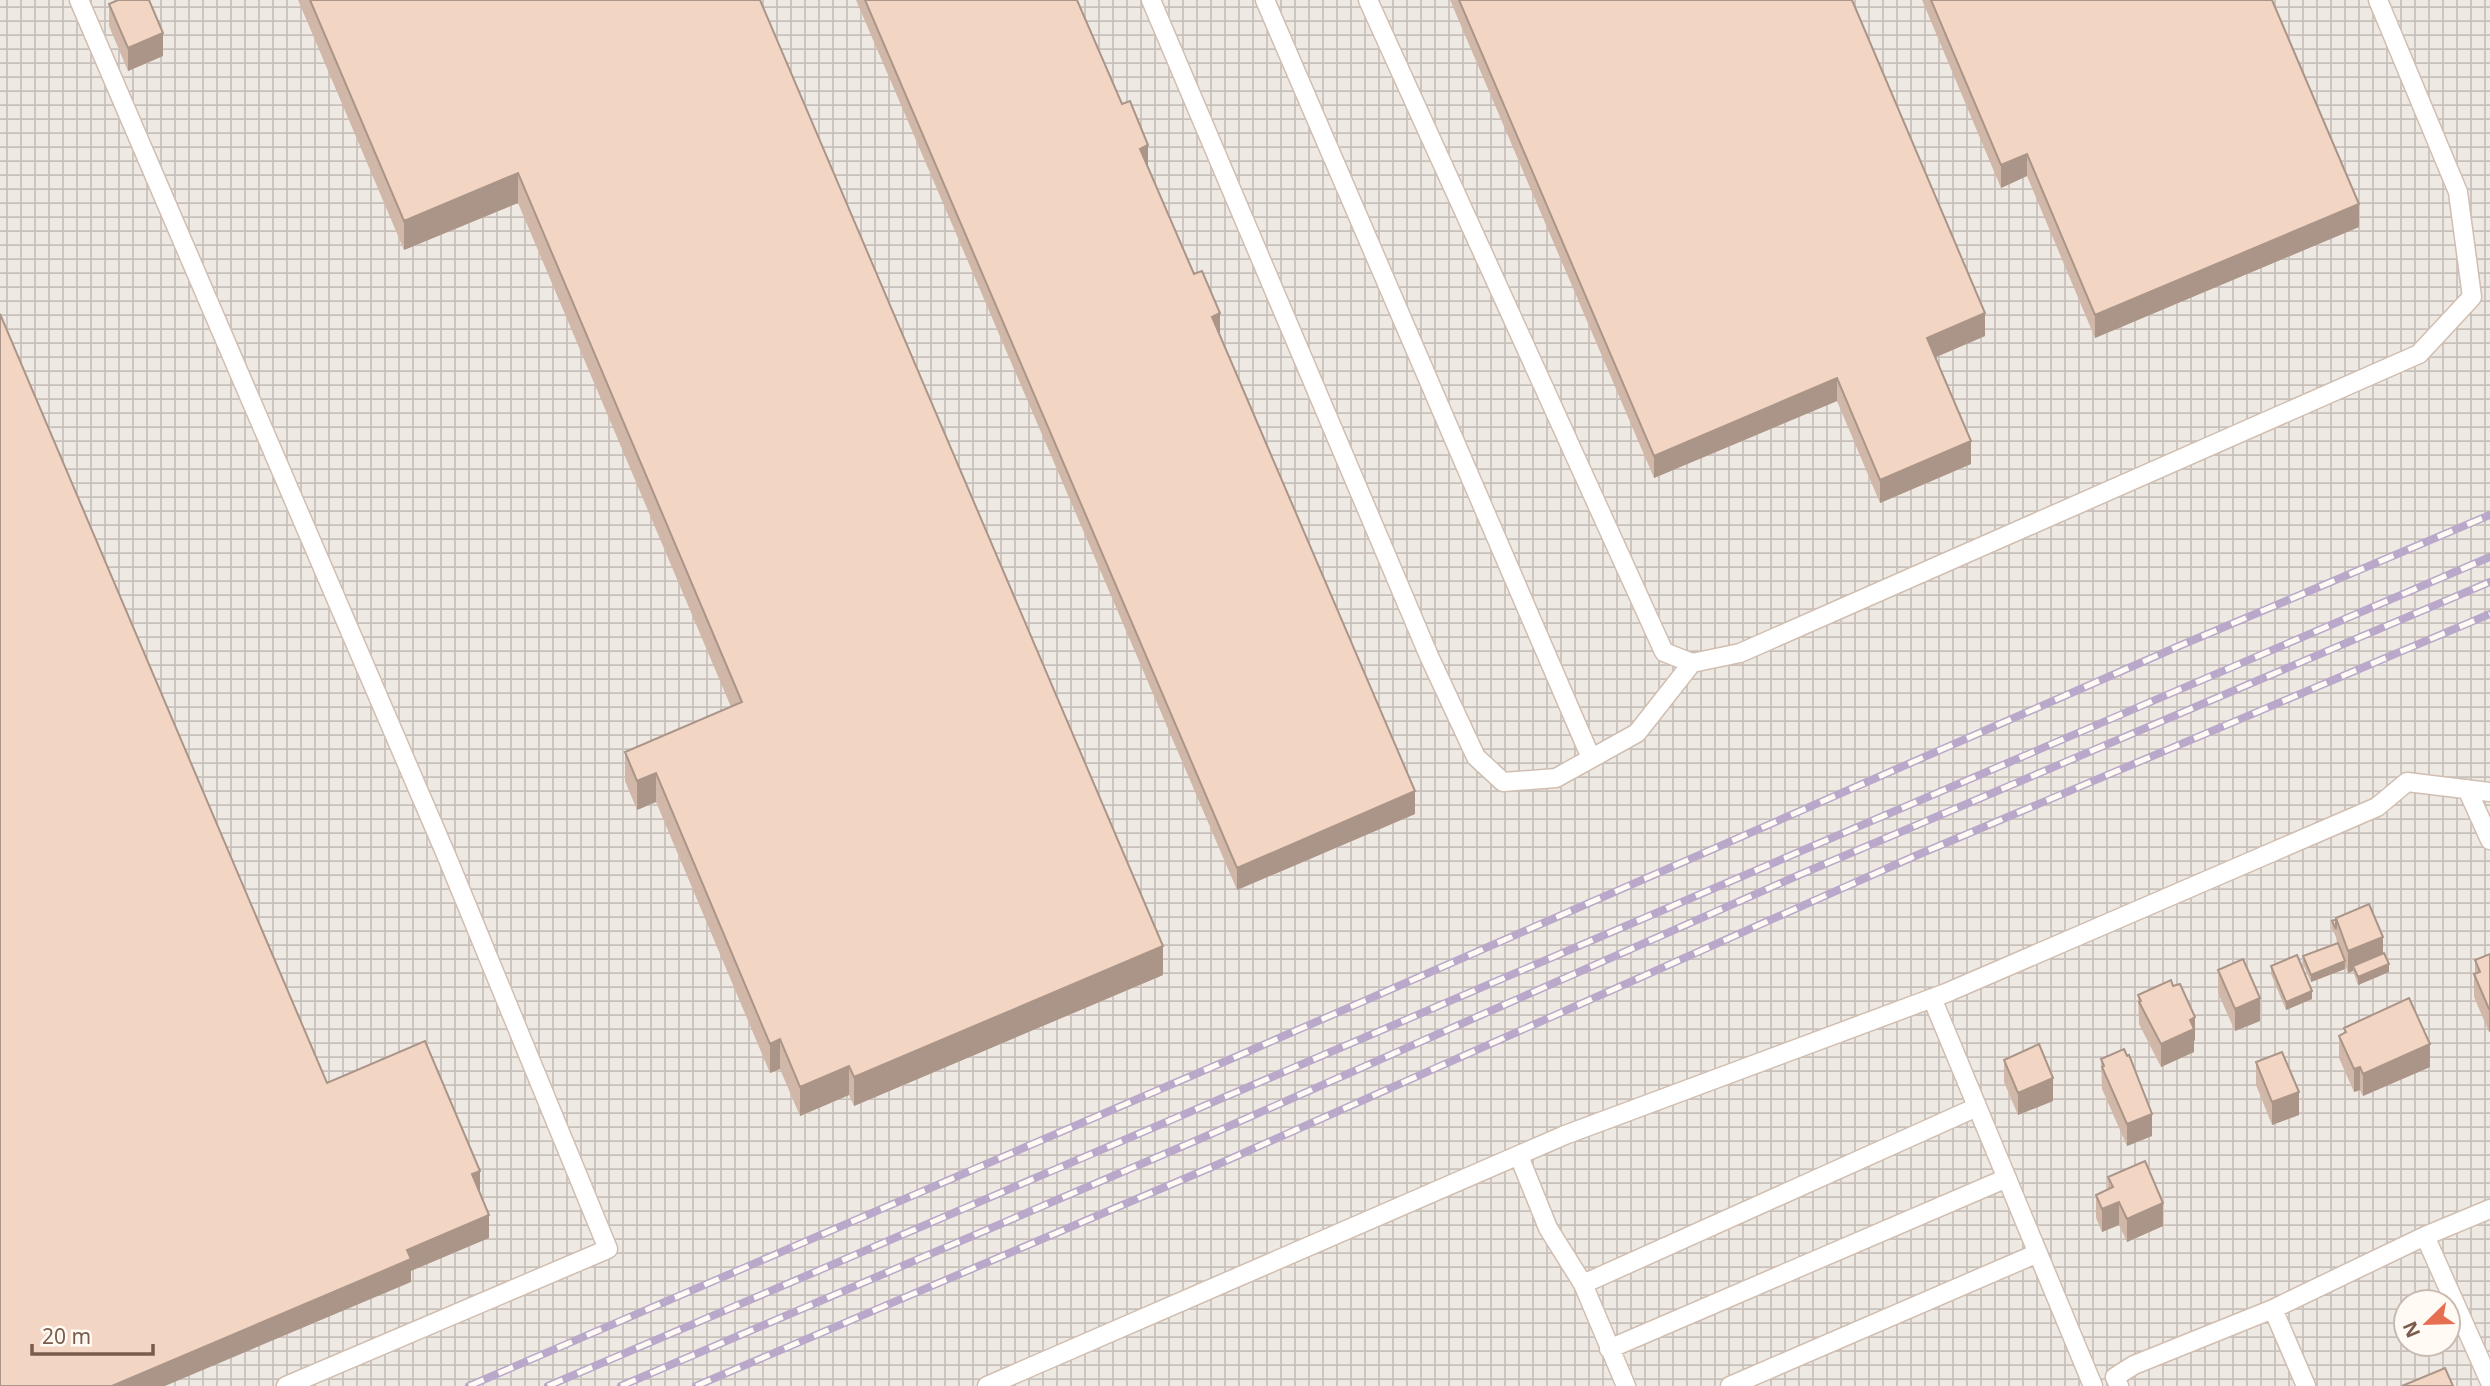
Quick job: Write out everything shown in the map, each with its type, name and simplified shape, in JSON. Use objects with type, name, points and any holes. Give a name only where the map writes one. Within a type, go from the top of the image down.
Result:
[{"type":"lane","points":[[79,0],[447,857],[608,1249],[286,1386]]},
{"type":"lane","points":[[1151,0],[1429,656],[1476,757],[1503,782],[1556,778],[1637,733],[1692,663]]},
{"type":"lane","points":[[1265,0],[1591,758]]},
{"type":"lane","points":[[1368,0],[1664,652],[1692,663],[1740,653],[2419,354],[2472,297],[2458,192],[2378,0]]},
{"type":"lane","points":[[987,1386],[1565,1135],[1932,998],[2377,807],[2407,782],[2490,792]]},
{"type":"lane","points":[[2468,789],[2490,840]]},
{"type":"lane","points":[[1932,998],[2093,1386],[2117,1382],[2134,1364],[2273,1309],[2425,1236],[2490,1209]]},
{"type":"lane","points":[[1583,1284],[1977,1107]]},
{"type":"lane","points":[[1519,1156],[1548,1228],[1583,1284],[1626,1386]]},
{"type":"lane","points":[[1609,1349],[2007,1178]]},
{"type":"lane","points":[[2425,1236],[2490,1382]]},
{"type":"lane","points":[[1730,1386],[2038,1253]]},
{"type":"lane","points":[[2273,1309],[2306,1386]]},
{"type":"shaded area","points":[[0,0],[2490,0],[2490,1386],[0,1386]]},
{"type":"building","points":[[118,0],[149,0],[163,33],[128,48],[109,4]]},
{"type":"building","points":[[310,0],[760,0],[1163,946],[854,1077],[849,1066],[800,1087],[780,1039],[770,1044],[656,773],[637,781],[625,752],[742,702],[518,173],[404,221]]},
{"type":"building","points":[[865,0],[1077,0],[1122,104],[1130,101],[1148,145],[1140,149],[1194,274],[1202,271],[1220,313],[1212,317],[1415,791],[1237,868]]},
{"type":"building","points":[[1459,0],[1852,0],[1985,313],[1927,338],[1971,441],[1880,480],[1837,378],[1654,456]]},
{"type":"building","points":[[1931,0],[2272,0],[2359,204],[2095,315],[2027,154],[2001,165]]},
{"type":"building","points":[[0,314],[327,1083],[425,1041],[480,1171],[472,1174],[489,1215],[407,1250],[411,1259],[112,1386],[0,1386]]},
{"type":"building","points":[[2369,904],[2383,937],[2348,951],[2336,918]]},
{"type":"building","points":[[2338,943],[2345,961],[2311,975],[2303,956]]},
{"type":"building","points":[[2384,953],[2389,964],[2358,977],[2353,966]]},
{"type":"building","points":[[2490,954],[2489,1009],[2474,974],[2480,972],[2475,960]]},
{"type":"building","points":[[2297,955],[2312,991],[2286,1002],[2271,966]]},
{"type":"building","points":[[2243,959],[2260,998],[2235,1009],[2218,970]]},
{"type":"building","points":[[2171,980],[2173,986],[2180,984],[2195,1017],[2190,1020],[2194,1029],[2161,1044],[2138,995]]},
{"type":"building","points":[[2409,998],[2430,1044],[2363,1074],[2360,1067],[2354,1069],[2339,1036],[2346,1032],[2344,1028]]},
{"type":"building","points":[[2039,1044],[2053,1078],[2018,1093],[2004,1060]]},
{"type":"building","points":[[2124,1049],[2127,1056],[2129,1055],[2152,1114],[2127,1124],[2101,1059]]},
{"type":"building","points":[[2282,1052],[2299,1092],[2272,1102],[2256,1062]]},
{"type":"building","points":[[2145,1161],[2163,1203],[2127,1219],[2119,1202],[2102,1209],[2096,1195],[2113,1187],[2108,1177]]},
{"type":"building","points":[[2445,1368],[2453,1386],[2402,1386]]},
{"type":"railway","points":[[469,1386],[1247,1052],[2179,646],[2490,515]]},
{"type":"railway","points":[[548,1386],[2490,557]]},
{"type":"railway","points":[[621,1386],[1202,1138],[1799,875],[2490,582]]},
{"type":"railway","points":[[696,1386],[1212,1167],[1915,856],[2490,614]]}]
